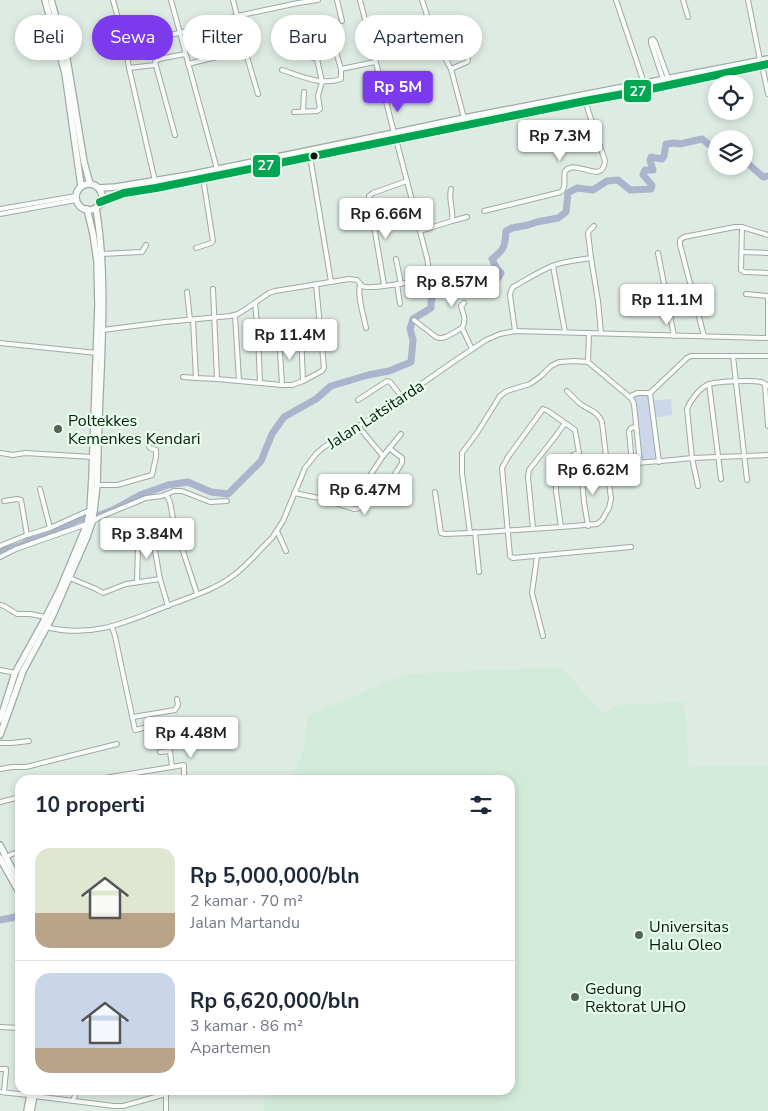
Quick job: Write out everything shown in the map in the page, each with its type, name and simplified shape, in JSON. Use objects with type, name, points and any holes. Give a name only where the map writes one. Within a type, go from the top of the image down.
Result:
[{"type":"highway","points":[[46,0],[51,15]]},
{"type":"highway","points":[[51,0],[54,15]]},
{"type":"highway","points":[[432,128],[464,118],[665,78],[763,63],[768,59]]},
{"type":"highway","points":[[62,60],[81,186]]},
{"type":"highway","points":[[66,60],[84,162],[90,184]]},
{"type":"highway","points":[[100,202],[124,193],[203,178],[271,161],[432,128],[646,90],[735,68]]},
{"type":"highway","points":[[96,208],[87,210],[80,207],[76,198],[77,190],[81,186],[93,184],[99,188],[116,187],[155,181],[217,169],[310,156],[395,136]]},
{"type":"highway","points":[[0,720],[15,673],[44,626],[70,578],[90,522],[97,485],[97,353],[101,254],[96,208],[102,197],[99,188]]},
{"type":"highway","points":[[87,210],[96,252],[103,330],[93,457],[92,511]]},
{"type":"highway","points":[[0,735],[23,671],[44,626],[46,617],[85,536]]},
{"type":"highway","points":[[0,845],[2,867],[15,886]]},
{"type":"highway","points":[[2,858],[15,878]]},
{"type":"highway","points":[[27,1111],[32,1095]]},
{"type":"highway","points":[[30,1104],[32,1111]]},
{"type":"street","points":[[113,0],[117,15]]},
{"type":"street","points":[[171,0],[183,46]]},
{"type":"street","points":[[233,0],[237,15]]},
{"type":"street","points":[[241,15],[297,2],[318,0]]},
{"type":"street","points":[[337,0],[341,15]]},
{"type":"street","points":[[103,330],[235,315],[274,291],[316,284],[354,279],[365,287],[399,284],[430,277],[427,258],[360,0]]},
{"type":"street","points":[[422,0],[427,15]]},
{"type":"street","points":[[616,0],[644,83]]},
{"type":"street","points":[[683,0],[688,18]]},
{"type":"street","points":[[748,0],[763,63],[768,94]]},
{"type":"street","points":[[173,34],[183,32]]},
{"type":"street","points":[[653,39],[656,42],[665,78],[651,43],[653,39]]},
{"type":"street","points":[[175,135],[155,65],[159,59],[183,54]]},
{"type":"street","points":[[128,60],[155,181]]},
{"type":"street","points":[[187,60],[217,169]]},
{"type":"street","points":[[188,64],[204,60]]},
{"type":"street","points":[[248,60],[258,94]]},
{"type":"street","points":[[294,112],[319,110],[318,96],[322,82],[318,60]]},
{"type":"street","points":[[282,70],[322,82],[342,79],[338,60]]},
{"type":"street","points":[[446,60],[451,69],[464,118]]},
{"type":"street","points":[[451,69],[468,60]]},
{"type":"street","points":[[341,69],[375,62]]},
{"type":"street","points":[[129,68],[155,65]]},
{"type":"street","points":[[303,111],[304,92]]},
{"type":"street","points":[[484,211],[564,191],[564,171],[569,168],[601,171],[605,160],[585,101]]},
{"type":"street","points":[[310,156],[331,282]]},
{"type":"street","points":[[196,248],[211,244],[213,241],[203,178]]},
{"type":"street","points":[[384,285],[369,196],[407,181]]},
{"type":"street","points":[[451,189],[449,195],[453,214],[452,221]]},
{"type":"street","points":[[0,209],[76,198]]},
{"type":"street","points":[[0,214],[76,198]]},
{"type":"street","points":[[420,231],[467,217]]},
{"type":"street","points":[[594,226],[588,231],[588,234],[601,333]]},
{"type":"street","points":[[742,227],[742,271],[768,273]]},
{"type":"street","points":[[704,336],[680,240],[684,237],[726,228],[742,227],[768,235]]},
{"type":"street","points":[[101,254],[142,252],[146,245]]},
{"type":"street","points":[[742,252],[768,253]]},
{"type":"street","points":[[658,253],[674,336]]},
{"type":"street","points":[[515,331],[511,291],[513,287],[553,266],[591,258]]},
{"type":"street","points":[[396,259],[400,304]]},
{"type":"street","points":[[553,266],[565,332]]},
{"type":"street","points":[[183,377],[292,385],[322,371],[324,368],[316,284]]},
{"type":"street","points":[[360,285],[360,299],[366,328]]},
{"type":"street","points":[[213,289],[217,379]]},
{"type":"street","points":[[187,292],[192,320],[196,378]]},
{"type":"street","points":[[746,294],[768,296],[768,338]]},
{"type":"street","points":[[255,303],[260,383]]},
{"type":"street","points":[[414,320],[441,339],[462,328],[465,320],[461,306],[464,303]]},
{"type":"street","points":[[235,315],[238,381]]},
{"type":"street","points":[[258,334],[301,332],[321,328]]},
{"type":"street","points":[[462,328],[472,349]]},
{"type":"street","name":"Jalan Latsitarda","points":[[44,626],[56,629],[80,630],[97,630],[112,627],[139,618],[216,586],[235,575],[277,531],[305,468],[316,454],[328,444],[380,413],[472,349],[497,335],[515,331],[768,338]]},
{"type":"street","points":[[301,332],[303,381]]},
{"type":"street","points":[[588,362],[589,333]]},
{"type":"street","points":[[279,334],[282,385]]},
{"type":"street","points":[[0,343],[97,353]]},
{"type":"street","points":[[629,397],[637,393],[650,393],[691,356],[768,356]]},
{"type":"street","points":[[734,356],[747,480]]},
{"type":"street","points":[[479,572],[462,473],[462,453],[500,396],[507,391],[530,384],[551,366],[559,362],[574,360],[588,362],[629,397],[634,404],[640,464]]},
{"type":"street","points":[[358,400],[387,381],[390,382],[402,397]]},
{"type":"street","points":[[698,486],[692,458],[687,409],[698,393],[709,384],[756,382],[767,385],[768,424]]},
{"type":"street","points":[[709,384],[721,479]]},
{"type":"street","points":[[435,492],[441,533],[445,534],[597,524],[611,502],[600,418],[567,391]]},
{"type":"street","points":[[650,393],[659,462]]},
{"type":"street","points":[[588,526],[576,431],[543,409],[503,464],[504,494],[511,558],[631,547]]},
{"type":"street","points":[[533,528],[529,470],[565,423]]},
{"type":"street","points":[[358,426],[383,456]]},
{"type":"street","points":[[632,464],[629,431],[631,428],[636,427]]},
{"type":"street","points":[[369,477],[400,434]]},
{"type":"street","points":[[97,485],[117,485],[152,475],[156,450],[148,447],[148,444]]},
{"type":"street","points":[[294,493],[319,498],[354,509],[359,508],[378,497],[402,463],[402,458],[389,448]]},
{"type":"street","points":[[1,453],[93,457]]},
{"type":"street","points":[[561,527],[556,483],[568,461],[573,455],[579,453]]},
{"type":"street","points":[[581,468],[692,458],[768,455]]},
{"type":"street","points":[[40,488],[50,528]]},
{"type":"street","points":[[0,557],[146,498],[174,491],[182,491],[210,502],[227,501]]},
{"type":"street","points":[[166,494],[170,500],[174,524]]},
{"type":"street","points":[[4,501],[21,500],[27,535]]},
{"type":"street","points":[[0,546],[92,511]]},
{"type":"street","points":[[277,531],[286,551]]},
{"type":"street","points":[[138,582],[138,548],[163,543]]},
{"type":"street","points":[[154,545],[160,579],[168,606]]},
{"type":"street","points":[[181,545],[197,594]]},
{"type":"street","points":[[537,556],[532,593],[542,636]]},
{"type":"street","points":[[70,578],[103,593],[122,585],[160,579]]},
{"type":"street","points":[[0,605],[18,614],[46,617]]},
{"type":"street","points":[[112,627],[135,730],[153,726],[154,734]]},
{"type":"street","points":[[0,670],[15,673]]},
{"type":"street","points":[[133,717],[175,710],[178,705],[177,699]]},
{"type":"street","points":[[0,743],[29,741]]},
{"type":"street","points":[[0,770],[12,767],[26,767],[117,744]]},
{"type":"street","points":[[160,752],[170,751],[172,767]]},
{"type":"street","points":[[123,775],[184,765],[184,775]]},
{"type":"street","points":[[0,802],[15,798]]},
{"type":"street","points":[[2,858],[15,853]]},
{"type":"street","points":[[0,1027],[15,1028]]},
{"type":"street","points":[[0,1069],[6,1069],[2,1092],[15,1092]]},
{"type":"street","points":[[42,1095],[117,1106],[156,1095]]},
{"type":"street","points":[[73,1101],[75,1095]]},
{"type":"street","points":[[166,1095],[166,1111]]},
{"type":"shaded area","points":[[637,393],[650,393],[651,401],[671,399],[672,415],[653,418],[659,462],[640,463],[631,397]]},
{"type":"shaded area","name":"Universitas Halu Oleo","points":[[561,667],[603,714],[618,705],[684,702],[689,767],[768,766],[768,1111],[263,1111],[265,1095],[515,1095],[515,775],[294,775],[304,748],[308,716],[406,674]]},
{"type":"waterway","points":[[0,551],[52,534],[77,520],[100,515],[140,495],[168,485],[188,482],[211,492],[228,494],[261,461],[272,434],[284,417],[316,399],[331,386],[389,371],[411,362],[413,340],[410,329],[413,319],[431,308],[431,301],[436,289],[456,286],[465,281],[475,282],[498,278],[501,273],[492,259],[504,247],[506,231],[558,218],[566,212],[568,193],[577,188],[593,190],[607,181],[618,180],[630,190],[651,189],[652,185],[643,175],[645,170],[653,170],[651,157],[662,159],[666,144],[680,144],[702,139],[708,144]]},
{"type":"waterway","points":[[753,168],[763,177],[768,176]]},
{"type":"waterway","points":[[0,920],[15,917]]},
{"type":"transit line","name":"27","points":[[100,202],[124,193],[646,90],[768,64]]},
{"type":"place","name":"Poltekkes Kemenkes Kendari","points":[[58,429]]},
{"type":"place","name":"Universitas Halu Oleo","points":[[639,935]]},
{"type":"place","name":"Gedung Rektorat UHO","points":[[575,997]]}]
